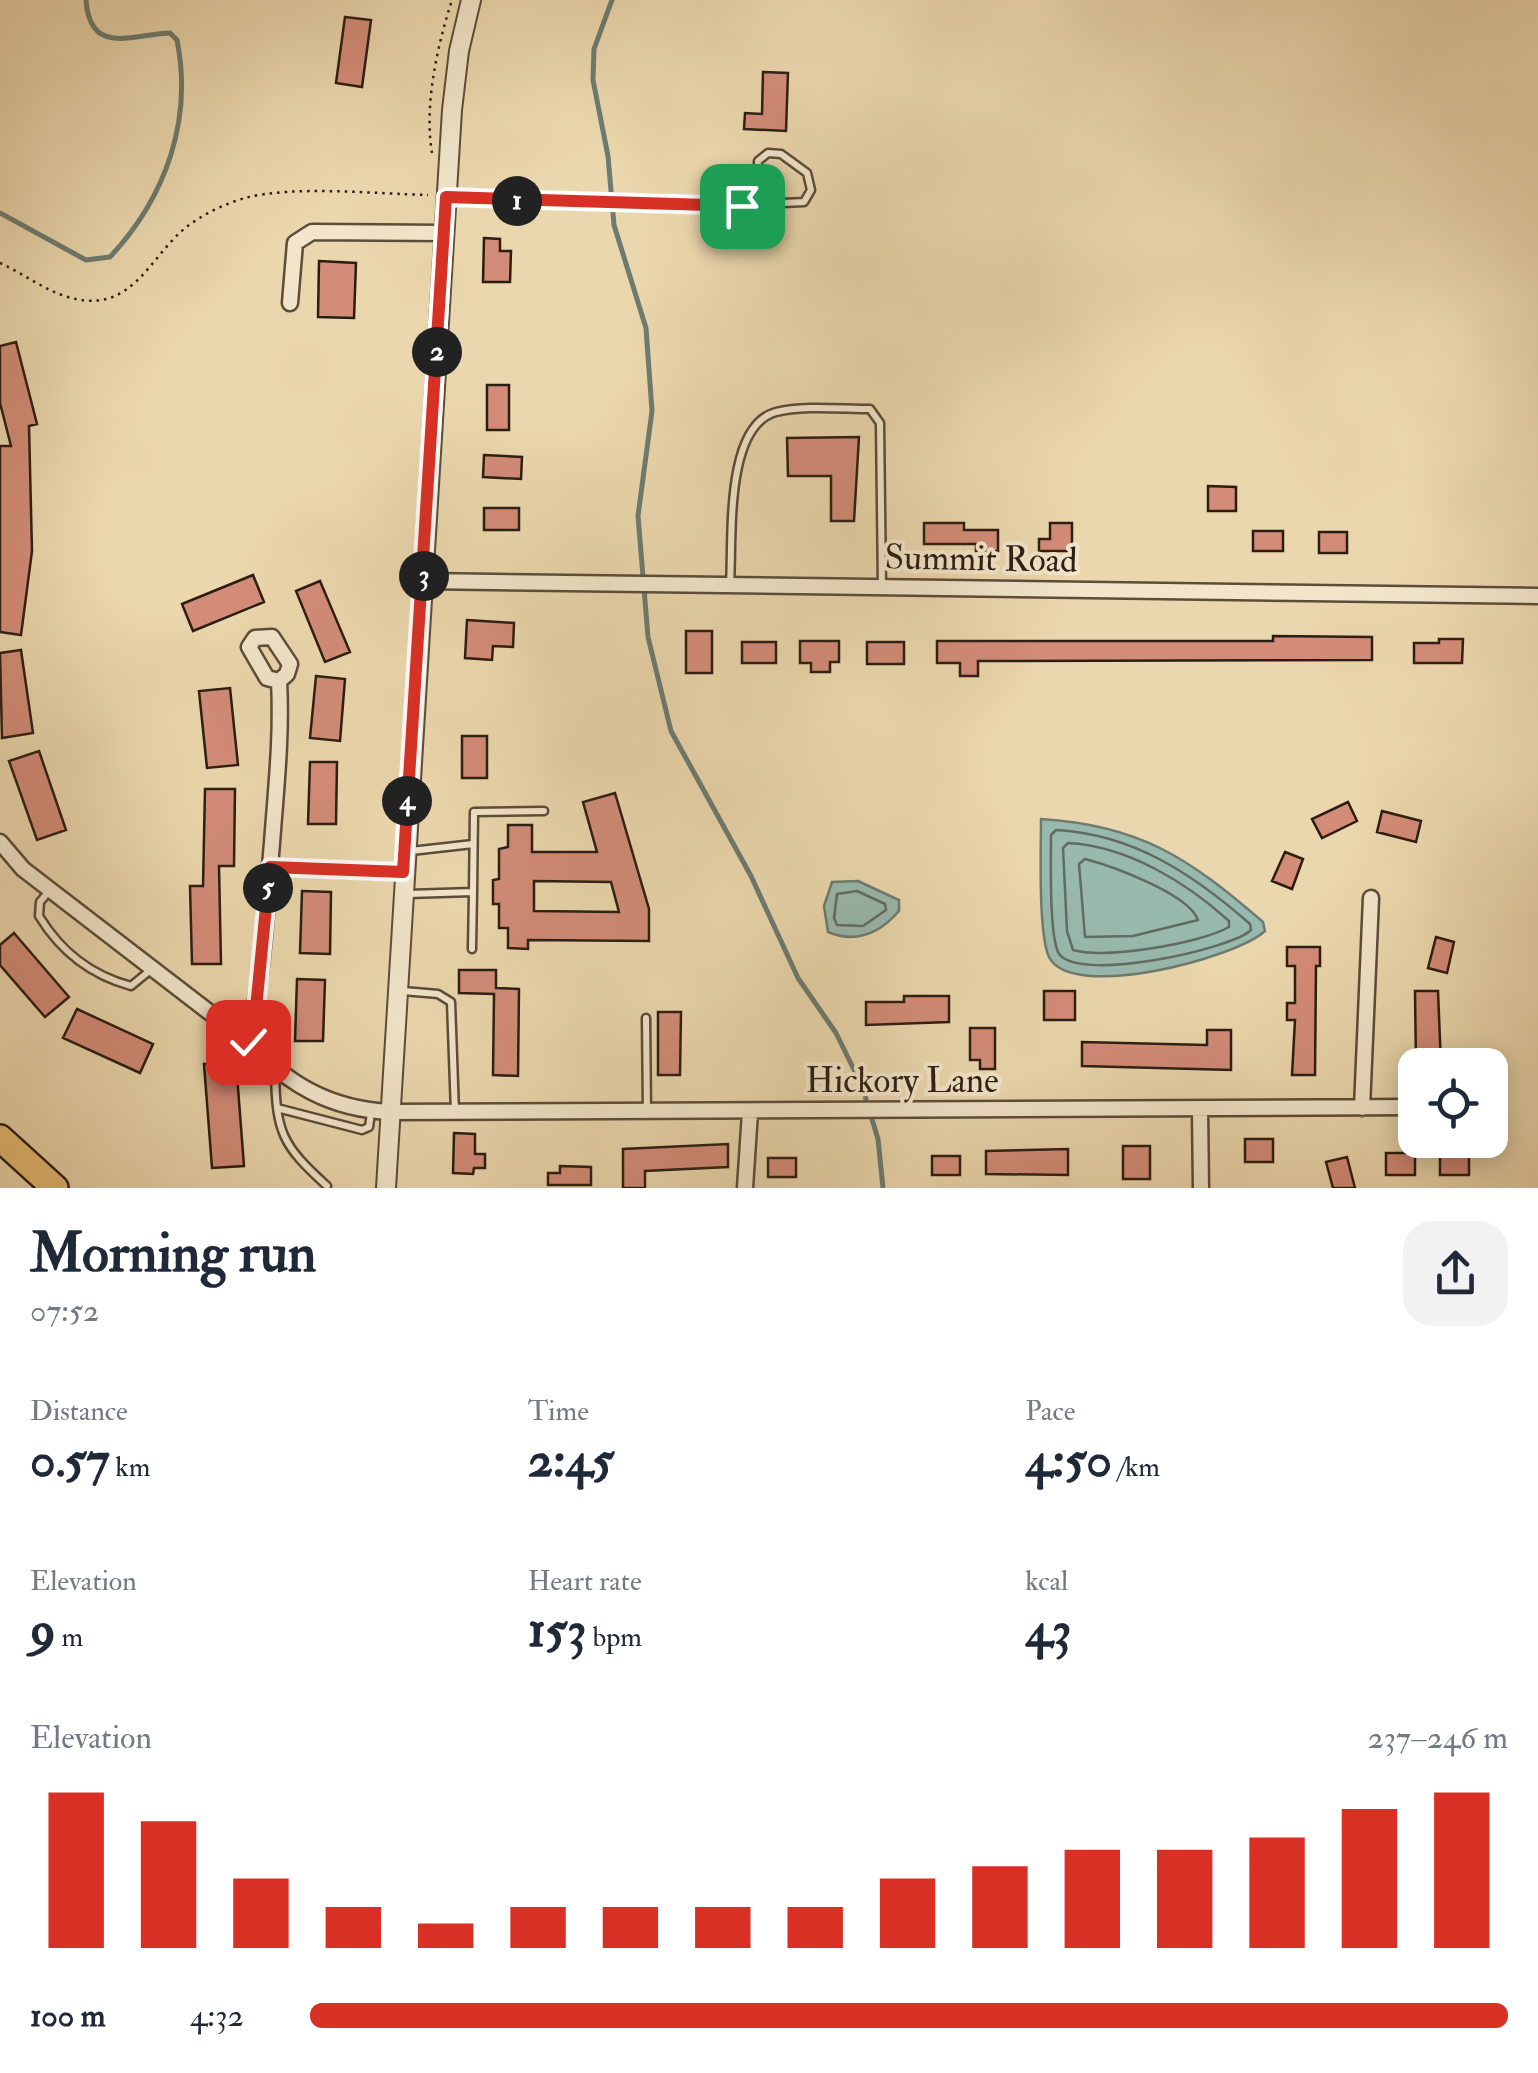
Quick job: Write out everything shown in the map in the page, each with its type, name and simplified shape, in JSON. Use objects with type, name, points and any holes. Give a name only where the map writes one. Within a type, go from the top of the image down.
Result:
[{"type":"highway","points":[[0,1138],[55,1188]]},
{"type":"street","points":[[386,1188],[389,1134],[380,1112],[396,991],[424,582],[444,233],[439,196],[454,80],[471,0]]},
{"type":"street","points":[[439,196],[742,206]]},
{"type":"street","points":[[290,302],[295,242],[312,232],[444,233]]},
{"type":"street","name":"Summit Road","points":[[424,582],[1538,596]]},
{"type":"street","points":[[248,1042],[256,1008],[270,867],[281,715],[279,681]]},
{"type":"street","name":"Hickory Lane","points":[[0,842],[23,868],[248,1042],[275,1070],[326,1101],[380,1112],[1398,1107]]},
{"type":"street","points":[[270,867],[403,872]]},
{"type":"street","points":[[1362,1108],[1371,898]]},
{"type":"street","points":[[1200,1110],[1201,1188]]},
{"type":"street","points":[[745,1188],[750,1112]]},
{"type":"lane","points":[[742,206],[804,202],[811,190],[807,173],[781,154],[768,153],[758,161],[759,204]]},
{"type":"lane","points":[[730,586],[740,450],[752,427],[760,419],[782,411],[870,409],[877,413],[880,423],[882,588]]},
{"type":"lane","points":[[472,949],[474,812],[544,811]]},
{"type":"lane","points":[[404,852],[473,844]]},
{"type":"lane","points":[[50,890],[40,902],[38,916],[71,957],[114,982],[131,986],[153,968]]},
{"type":"lane","points":[[402,894],[472,892]]},
{"type":"lane","points":[[396,991],[438,994],[451,1002],[455,1112]]},
{"type":"lane","points":[[646,1018],[647,1112]]},
{"type":"lane","points":[[275,1070],[278,1108],[288,1148],[327,1186]]},
{"type":"lane","points":[[278,1108],[389,1134]]},
{"type":"lane","points":[[362,1130],[380,1112]]},
{"type":"path","points":[[0,263],[74,299],[113,298],[140,280],[183,230],[214,210],[246,198],[284,193],[439,196]]},
{"type":"water","points":[[1041,819],[1107,829],[1161,849],[1236,899],[1263,922],[1265,931],[1222,953],[1154,971],[1088,976],[1063,970],[1049,957],[1045,945]]},
{"type":"water","points":[[858,881],[899,900],[899,911],[867,934],[849,937],[828,932],[824,906],[832,882]]},
{"type":"building","points":[[345,17],[371,20],[362,87],[336,83]]},
{"type":"building","points":[[763,72],[788,73],[786,131],[744,129],[745,113],[762,114]]},
{"type":"building","points":[[484,238],[500,239],[500,251],[511,251],[510,282],[483,282]]},
{"type":"building","points":[[319,261],[356,263],[354,318],[318,317]]},
{"type":"building","points":[[16,342],[37,424],[29,426],[32,551],[21,635],[0,632],[0,446],[11,446],[0,403],[0,346]]},
{"type":"building","points":[[487,385],[509,385],[509,430],[487,430]]},
{"type":"building","points":[[859,437],[854,521],[831,521],[831,476],[788,476],[787,438]]},
{"type":"building","points":[[484,455],[522,457],[521,479],[483,477]]},
{"type":"building","points":[[1208,486],[1236,487],[1236,511],[1208,511]]},
{"type":"building","points":[[484,508],[519,508],[519,530],[484,530]]},
{"type":"building","points":[[924,523],[964,523],[964,530],[998,530],[998,551],[976,551],[976,544],[924,544]]},
{"type":"building","points":[[1050,523],[1072,523],[1072,551],[1039,551],[1039,539],[1050,539]]},
{"type":"building","points":[[1253,531],[1283,531],[1283,551],[1253,551]]},
{"type":"building","points":[[1319,532],[1347,532],[1347,553],[1319,553]]},
{"type":"building","points":[[253,575],[264,602],[193,631],[182,604]]},
{"type":"building","points":[[320,581],[350,652],[325,662],[296,591]]},
{"type":"building","points":[[467,620],[514,623],[513,647],[493,646],[492,660],[465,658]]},
{"type":"building","points":[[686,631],[712,631],[712,673],[686,673]]},
{"type":"building","points":[[1273,636],[1372,637],[1372,660],[978,661],[978,676],[960,676],[960,663],[937,663],[937,641],[1273,641]]},
{"type":"building","points":[[1439,639],[1463,639],[1462,663],[1414,663],[1414,643],[1439,643]]},
{"type":"building","points":[[800,641],[839,641],[839,662],[830,662],[830,672],[811,672],[811,663],[800,663]]},
{"type":"building","points":[[742,642],[776,642],[776,663],[742,663]]},
{"type":"building","points":[[867,642],[904,642],[904,664],[867,664]]},
{"type":"building","points":[[21,650],[33,733],[2,738],[0,653]]},
{"type":"building","points":[[316,676],[345,679],[340,741],[310,738]]},
{"type":"building","points":[[230,688],[238,765],[207,768],[199,691]]},
{"type":"building","points":[[462,736],[487,736],[487,778],[462,778]]},
{"type":"building","points":[[39,751],[66,830],[37,840],[9,761]]},
{"type":"building","points":[[310,762],[337,762],[336,824],[308,824]]},
{"type":"building","points":[[205,789],[235,789],[234,866],[219,866],[221,964],[192,964],[190,886],[203,886]]},
{"type":"building","points":[[615,793],[649,909],[649,941],[528,940],[528,949],[508,948],[508,928],[499,928],[499,904],[493,904],[493,880],[499,879],[499,849],[508,847],[508,825],[532,825],[532,852],[597,852],[583,802]],"holes":[[[534,881],[611,882],[619,912],[534,911]]]},
{"type":"building","points":[[1348,802],[1357,821],[1322,838],[1312,819]]},
{"type":"building","points":[[1382,811],[1421,821],[1416,842],[1377,832]]},
{"type":"building","points":[[1285,852],[1303,859],[1292,889],[1272,881]]},
{"type":"building","points":[[302,891],[331,892],[330,954],[300,953]]},
{"type":"building","points":[[14,933],[69,997],[45,1017],[0,965],[0,945]]},
{"type":"building","points":[[1436,937],[1454,942],[1447,973],[1428,968]]},
{"type":"building","points":[[1287,947],[1320,947],[1320,966],[1316,966],[1315,1075],[1292,1075],[1295,1020],[1287,1020],[1287,1003],[1295,1003],[1295,966],[1287,966]]},
{"type":"building","points":[[459,970],[496,970],[496,988],[519,989],[518,1076],[493,1075],[494,994],[459,993]]},
{"type":"building","points":[[297,979],[325,980],[323,1041],[295,1041]]},
{"type":"building","points":[[1044,991],[1075,991],[1075,1020],[1044,1020]]},
{"type":"building","points":[[1415,991],[1438,991],[1440,1048],[1416,1048]]},
{"type":"building","points":[[904,996],[949,996],[949,1022],[866,1025],[866,1002],[904,1002]]},
{"type":"building","points":[[77,1009],[153,1044],[140,1073],[63,1038]]},
{"type":"building","points":[[658,1012],[681,1012],[680,1075],[658,1075]]},
{"type":"building","points":[[970,1028],[995,1028],[995,1069],[980,1069],[980,1060],[970,1060]]},
{"type":"building","points":[[1207,1030],[1231,1030],[1231,1070],[1082,1066],[1082,1042],[1207,1045]]},
{"type":"building","points":[[236,1062],[244,1166],[212,1168],[204,1064]]},
{"type":"building","points":[[454,1133],[475,1134],[475,1154],[485,1154],[485,1168],[474,1168],[473,1174],[453,1173]]},
{"type":"building","points":[[1245,1139],[1273,1139],[1273,1162],[1245,1162]]},
{"type":"building","points":[[728,1144],[728,1167],[645,1171],[645,1188],[623,1188],[623,1149]]},
{"type":"building","points":[[1123,1146],[1150,1146],[1150,1179],[1123,1179]]},
{"type":"building","points":[[1068,1149],[1068,1175],[986,1174],[986,1151]]},
{"type":"building","points":[[1386,1153],[1415,1158],[1415,1175],[1386,1175]]},
{"type":"building","points":[[932,1156],[960,1156],[960,1175],[932,1175]]},
{"type":"building","points":[[1347,1157],[1355,1188],[1333,1188],[1326,1162]]},
{"type":"building","points":[[768,1158],[796,1158],[796,1177],[768,1177]]},
{"type":"building","points":[[1440,1158],[1469,1158],[1469,1175],[1440,1175]]},
{"type":"building","points":[[560,1166],[591,1167],[591,1185],[548,1185],[548,1173],[560,1173]]},
{"type":"waterway","points":[[0,213],[86,260],[110,257],[130,234],[160,183],[178,128],[181,70],[177,40],[170,33],[128,38],[105,36],[89,18],[86,0]]},
{"type":"waterway","points":[[612,0],[594,49],[593,80],[608,156],[614,225],[646,328],[652,411],[638,516],[648,637],[671,731],[751,876],[798,978],[836,1033],[862,1086],[878,1139],[883,1188]]},
{"type":"route","points":[[248,1042],[256,1008],[270,867],[403,872],[446,197],[742,206]]}]
